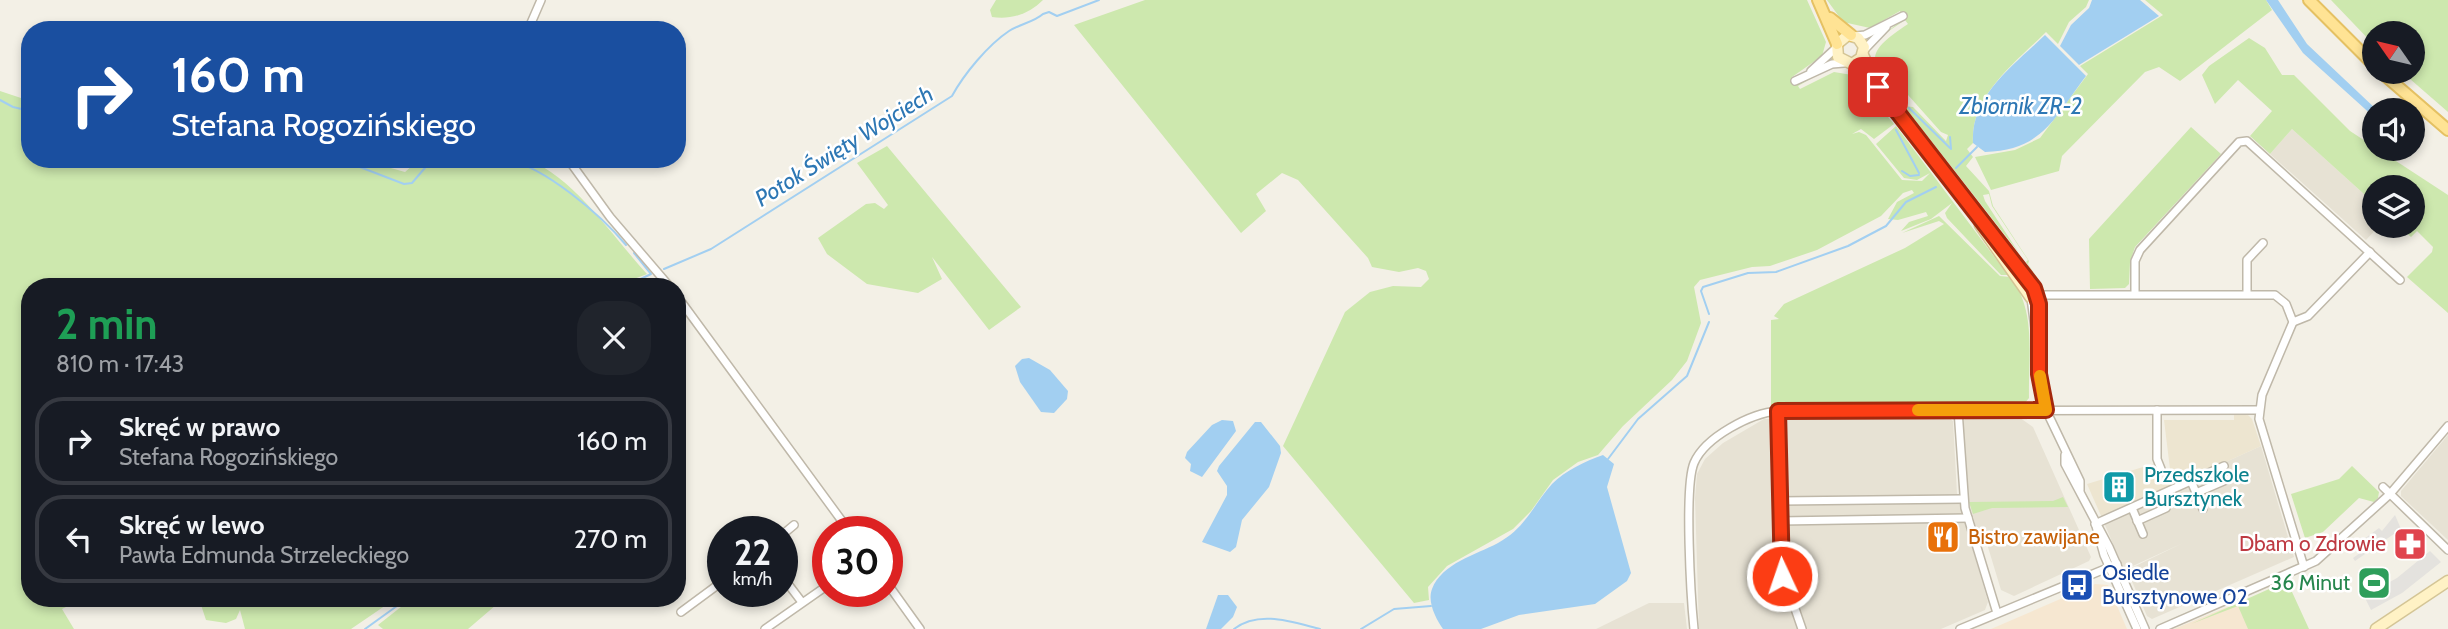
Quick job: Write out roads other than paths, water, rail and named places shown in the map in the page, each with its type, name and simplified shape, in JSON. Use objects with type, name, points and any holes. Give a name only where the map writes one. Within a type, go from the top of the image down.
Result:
[{"type":"main road","points":[[1818,0],[1838,58],[1878,87],[2034,298]]},
{"type":"main road","points":[[2309,0],[2362,53]]},
{"type":"main road","points":[[1825,14],[1862,42],[1878,87]]},
{"type":"main road","points":[[1836,46],[1841,38],[1853,35]]},
{"type":"main road","points":[[1848,63],[1864,52]]},
{"type":"main road","points":[[2395,84],[2448,130]]},
{"type":"main road","points":[[2376,629],[2448,582]]},
{"type":"street","points":[[532,21],[541,0]]},
{"type":"street","points":[[1853,35],[1889,24],[1903,16]]},
{"type":"street","points":[[1864,52],[1889,24]]},
{"type":"street","points":[[1810,73],[1836,46]]},
{"type":"street","points":[[1795,81],[1810,73],[1848,63]]},
{"type":"street","points":[[2135,294],[2135,261],[2140,250],[2239,142],[2248,141],[2400,280]]},
{"type":"street","points":[[574,168],[610,218],[662,278]]},
{"type":"street","points":[[2247,293],[2247,260],[2263,243]]},
{"type":"street","points":[[2293,322],[2308,316],[2370,252]]},
{"type":"street","points":[[2145,629],[2096,535],[2096,525],[2065,464],[2065,455],[2046,410],[2034,298],[2247,293],[2269,294],[2279,298],[2289,309],[2293,322],[2258,410],[2268,456],[2304,567]]},
{"type":"street","points":[[686,308],[838,516]]},
{"type":"street","points":[[1958,410],[1963,499],[1997,613]]},
{"type":"street","points":[[2157,410],[2157,459],[2161,470]]},
{"type":"street","points":[[1694,629],[1690,493],[1693,465],[1699,454],[1716,439],[1755,416],[1778,411],[2258,410]]},
{"type":"street","points":[[1778,411],[1782,576],[1802,629]]},
{"type":"street","points":[[2160,629],[2304,567],[2334,546],[2390,494],[2448,426]]},
{"type":"street","points":[[2096,525],[2224,466]]},
{"type":"street","points":[[2196,493],[2233,477]]},
{"type":"street","points":[[2192,481],[2203,509]]},
{"type":"street","points":[[2383,487],[2448,550]]},
{"type":"street","points":[[1780,501],[1963,499]]},
{"type":"street","points":[[2132,508],[2143,534]]},
{"type":"street","points":[[2137,520],[2166,508]]},
{"type":"street","points":[[1780,521],[1968,518]]},
{"type":"street","points":[[1960,629],[2113,565]]},
{"type":"street","points":[[2113,565],[2137,629]]},
{"type":"street","points":[[681,612],[707,592]]},
{"type":"street","points":[[798,597],[801,601]]},
{"type":"street","points":[[765,629],[801,601],[812,598]]},
{"type":"street","points":[[903,605],[920,629]]},
{"type":"water","name":"Zbiornik ZR-2","points":[[2092,0],[2140,0],[2159,16],[2079,65],[2060,46],[2071,25],[2089,8]]},
{"type":"water","points":[[2266,0],[2278,0],[2307,44],[2364,98],[2362,98],[2362,106],[2303,53]]},
{"type":"water","name":"Zbiornik ZR-2","points":[[2045,35],[2086,76],[2055,118],[2034,138],[2005,150],[1985,152],[1973,143],[1974,126],[1986,96],[2008,70]]},
{"type":"water","points":[[1029,358],[1050,370],[1068,391],[1067,399],[1054,413],[1041,412],[1020,382],[1015,366],[1022,359]]},
{"type":"water","points":[[1222,420],[1233,421],[1236,431],[1202,477],[1190,471],[1191,464],[1185,458],[1187,452],[1212,425]]},
{"type":"water","points":[[1255,422],[1261,422],[1280,446],[1281,453],[1269,487],[1242,520],[1236,547],[1230,552],[1202,542],[1227,495],[1227,486],[1217,471],[1219,466]]},
{"type":"water","points":[[1603,455],[1614,464],[1607,487],[1631,573],[1627,581],[1595,604],[1519,615],[1481,629],[1443,629],[1431,605],[1431,594],[1443,573],[1460,561],[1508,537],[1557,479]]},
{"type":"water","points":[[1218,595],[1228,595],[1237,607],[1233,617],[1221,629],[1206,629]]},
{"type":"waterway","name":"Potok Święty Wojciech","points":[[664,269],[711,249],[952,96],[977,61],[1009,31],[1043,14],[1049,12],[1057,16],[1099,0]]},
{"type":"waterway","points":[[0,100],[21,109]]},
{"type":"waterway","points":[[1909,108],[1950,148]]},
{"type":"waterway","points":[[1896,130],[1919,173]]},
{"type":"waterway","points":[[1950,137],[1951,149]]},
{"type":"waterway","points":[[1956,168],[1977,147]]},
{"type":"waterway","points":[[362,168],[404,184],[412,183],[425,168]]},
{"type":"waterway","points":[[530,168],[571,194],[626,245]]},
{"type":"waterway","points":[[1902,171],[1910,176],[1919,175]]},
{"type":"waterway","points":[[1709,314],[1701,291],[1703,287],[1748,273],[1776,272],[1848,246],[1886,226],[1906,202],[1936,187]]},
{"type":"waterway","name":"Potok Święty Wojciech","points":[[634,253],[651,274],[643,278]]},
{"type":"waterway","points":[[1608,459],[1638,419],[1687,376],[1709,322]]},
{"type":"waterway","points":[[1361,629],[1394,609],[1431,606]]},
{"type":"waterway","name":"Potok Święty Wojciech","points":[[365,629],[396,607]]},
{"type":"waterway","points":[[1234,629],[1244,623],[1265,619],[1320,629]]},
{"type":"place","name":"Przedszkole Bursztynek","points":[[2119,487]]},
{"type":"place","name":"Bistro zawijane","points":[[1943,537]]},
{"type":"place","name":"Dbam o Zdrowie","points":[[2410,544]]},
{"type":"place","name":"36 Minut","points":[[2374,583]]},
{"type":"place","name":"Osiedle Bursztynowe 02","points":[[2077,585]]}]
